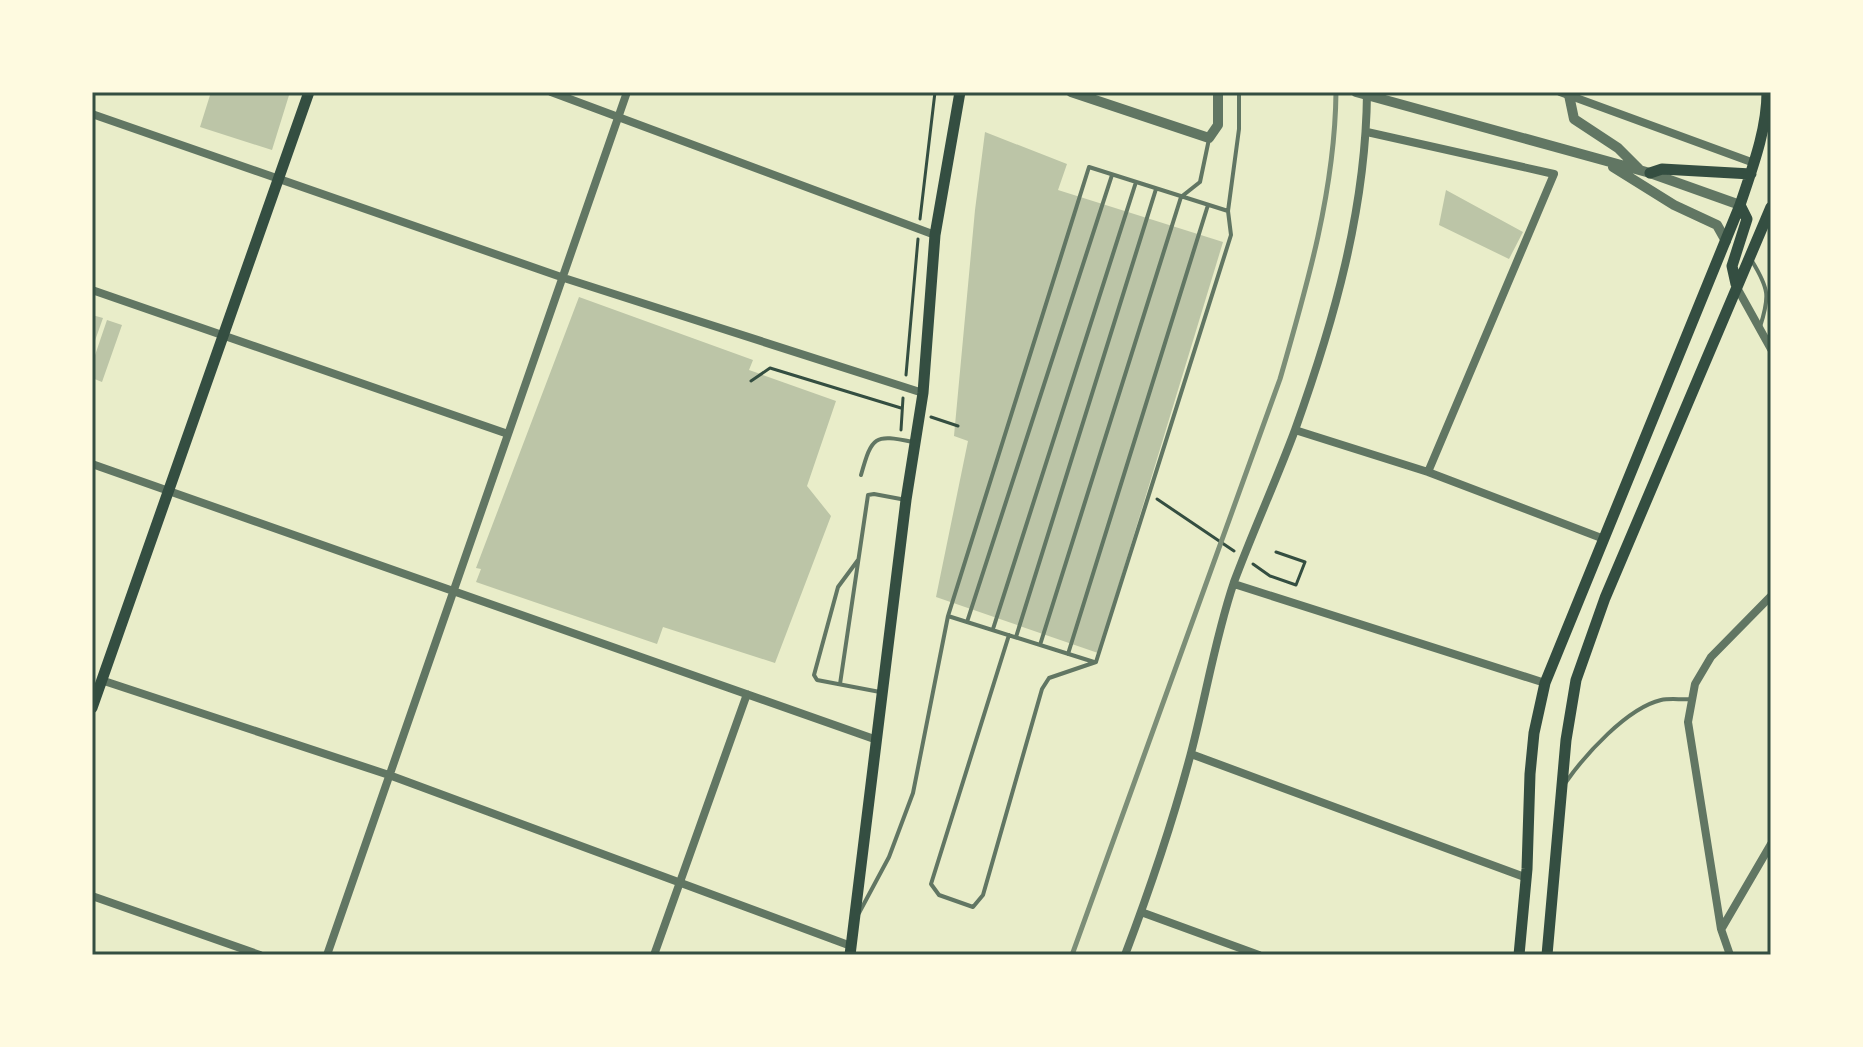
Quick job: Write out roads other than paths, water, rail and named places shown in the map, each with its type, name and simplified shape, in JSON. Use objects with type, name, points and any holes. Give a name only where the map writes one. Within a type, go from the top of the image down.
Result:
[{"type":"main road","points":[[92,708],[309,92]]},
{"type":"main road","points":[[850,950],[906,500],[923,393],[935,235],[960,92]]},
{"type":"main road","points":[[1519,955],[1527,878],[1530,774],[1534,733],[1545,683],[1740,205],[1767,108],[1767,92]]},
{"type":"main road","points":[[1645,172],[1752,168]]},
{"type":"main road","points":[[1736,285],[1732,266],[1747,219],[1740,205]]},
{"type":"main road","points":[[1547,955],[1562,787],[1576,680],[1605,598],[1771,207]]},
{"type":"street","points":[[551,92],[935,235]]},
{"type":"street","points":[[327,955],[627,92]]},
{"type":"street","points":[[1071,92],[1209,138],[1218,125],[1218,92]]},
{"type":"street","points":[[1356,92],[1645,172],[1740,205]]},
{"type":"street","points":[[1125,955],[1191,754],[1216,645],[1234,584],[1295,430],[1338,299],[1355,219],[1367,132],[1367,92]]},
{"type":"street","points":[[1564,94],[1574,119],[1618,148],[1645,172]]},
{"type":"street","points":[[1564,94],[1752,168]]},
{"type":"street","points":[[92,114],[564,278],[923,393]]},
{"type":"street","points":[[1367,132],[1554,174],[1428,472]]},
{"type":"street","points":[[1603,161],[1649,191],[1717,225],[1726,241]]},
{"type":"street","points":[[1736,285],[1771,349]]},
{"type":"street","points":[[92,290],[508,434]]},
{"type":"street","points":[[1295,430],[1428,472],[1604,539]]},
{"type":"street","points":[[92,464],[877,740]]},
{"type":"street","points":[[1234,584],[1545,683]]},
{"type":"street","points":[[1730,955],[1721,929],[1688,722],[1695,684],[1711,657],[1771,596]]},
{"type":"street","points":[[101,680],[389,775],[850,950]]},
{"type":"street","points":[[654,955],[747,694]]},
{"type":"street","points":[[1191,754],[1527,878]]},
{"type":"street","points":[[1721,929],[1771,844]]},
{"type":"street","points":[[92,896],[260,955]]},
{"type":"street","points":[[1141,912],[1259,955]]},
{"type":"lane","points":[[1096,662],[1231,235],[1228,211],[1239,129],[1239,92]]},
{"type":"lane","points":[[1040,645],[1181,197],[1200,182],[1209,138]]},
{"type":"lane","points":[[854,922],[889,857],[913,793],[948,616],[1089,167],[1228,211]]},
{"type":"lane","points":[[967,622],[1112,175]]},
{"type":"lane","points":[[993,629],[1136,182]]},
{"type":"lane","points":[[1016,637],[1157,189]]},
{"type":"lane","points":[[1068,654],[1208,205]]},
{"type":"lane","points":[[1749,256],[1766,285],[1766,307],[1760,328]]},
{"type":"lane","points":[[861,475],[867,452],[875,441],[884,436],[916,442]]},
{"type":"lane","points":[[840,684],[868,495],[906,500]]},
{"type":"lane","points":[[859,558],[838,587],[814,675],[817,680],[883,693]]},
{"type":"lane","points":[[948,616],[1096,662]]},
{"type":"lane","points":[[1009,635],[931,884],[939,895],[973,907],[983,895],[1042,689],[1049,678],[1096,662]]},
{"type":"lane","points":[[1562,787],[1602,741],[1636,711],[1661,700],[1692,699]]},
{"type":"railway","points":[[1072,955],[1280,379],[1318,237],[1331,165],[1336,92]]}]
